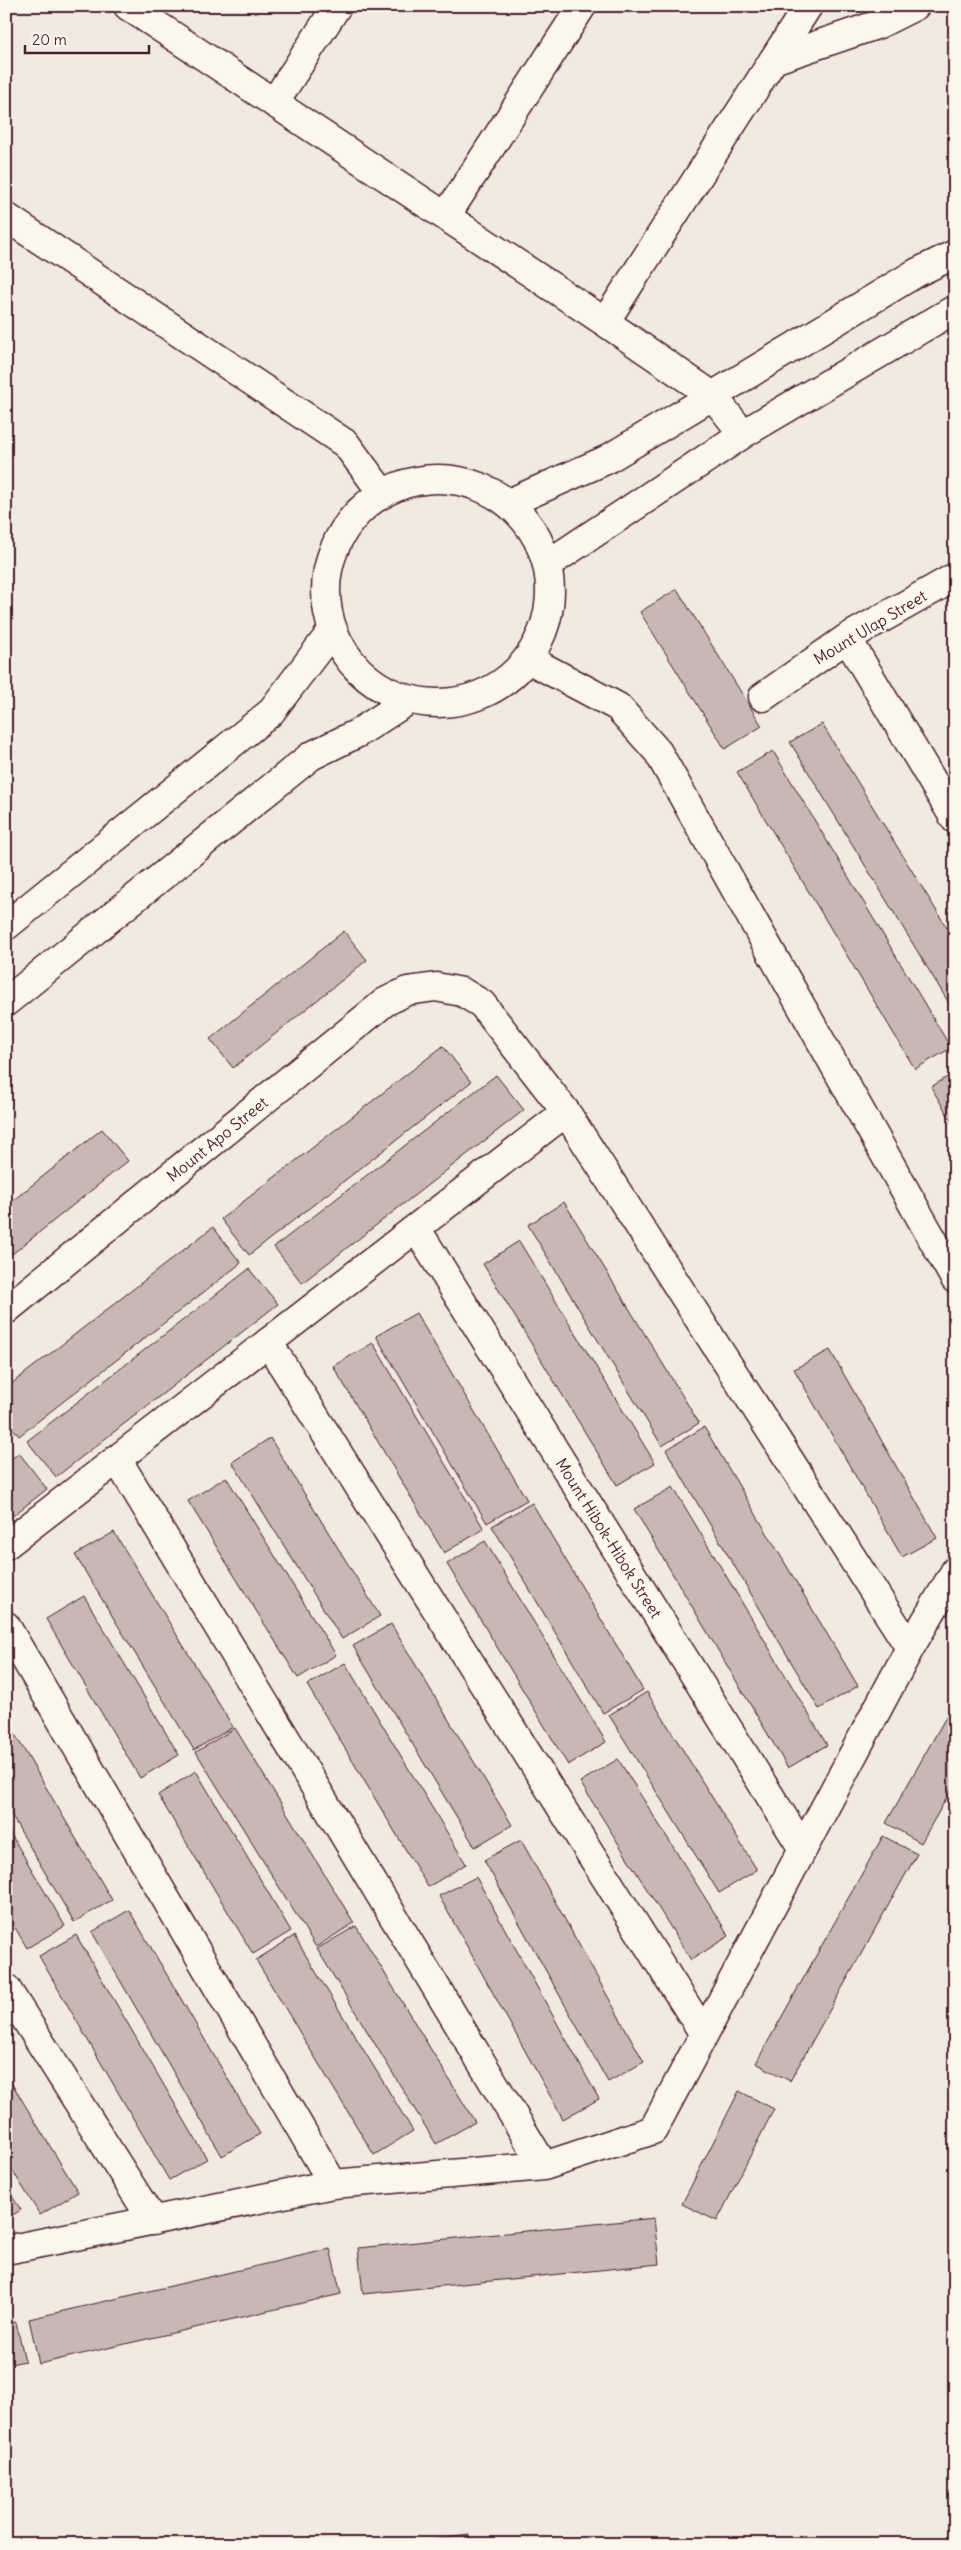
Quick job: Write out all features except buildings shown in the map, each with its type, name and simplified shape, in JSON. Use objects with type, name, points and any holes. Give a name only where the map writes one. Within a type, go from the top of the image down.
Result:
[{"type":"street","points":[[128,6],[446,216],[713,396],[743,434]]},
{"type":"street","points":[[274,103],[337,6]]},
{"type":"street","points":[[446,216],[582,6]]},
{"type":"street","points":[[605,322],[808,6]]},
{"type":"street","points":[[773,60],[879,24],[915,6]]},
{"type":"street","points":[[6,217],[346,444],[383,494]]},
{"type":"street","points":[[509,503],[606,460],[916,273],[955,254]]},
{"type":"street","points":[[548,564],[743,434],[955,309]]},
{"type":"street","points":[[441,479],[476,485],[509,503],[533,530],[548,564],[551,597],[544,629],[528,658],[505,682],[475,697],[443,703],[409,700],[379,686],[350,663],[332,631],[325,595],[330,559],[346,526],[371,500],[404,484],[441,479]]},
{"type":"street","name":"Mount Ulap Street","points":[[763,697],[847,638],[955,578]]},
{"type":"street","points":[[6,926],[270,713],[332,631]]},
{"type":"street","points":[[847,638],[953,813]]},
{"type":"street","points":[[528,658],[618,707],[658,752],[955,1279]]},
{"type":"street","points":[[6,1002],[311,756],[358,733],[409,700]]},
{"type":"street","name":"Mount Apo Street","points":[[6,1310],[385,1002],[407,991],[436,987],[462,992],[482,1004],[566,1112],[910,1648]]},
{"type":"street","points":[[6,1545],[566,1112]]},
{"type":"street","name":"Mount Hibok-Hibok Street","points":[[416,1228],[803,1849]]},
{"type":"street","points":[[268,1342],[704,2034]]},
{"type":"street","points":[[117,1459],[544,2166]]},
{"type":"street","points":[[6,2250],[333,2184],[544,2166],[653,2130],[910,1648],[955,1571]]},
{"type":"street","points":[[6,1626],[333,2184]]},
{"type":"street","points":[[6,1988],[153,2221]]}]
